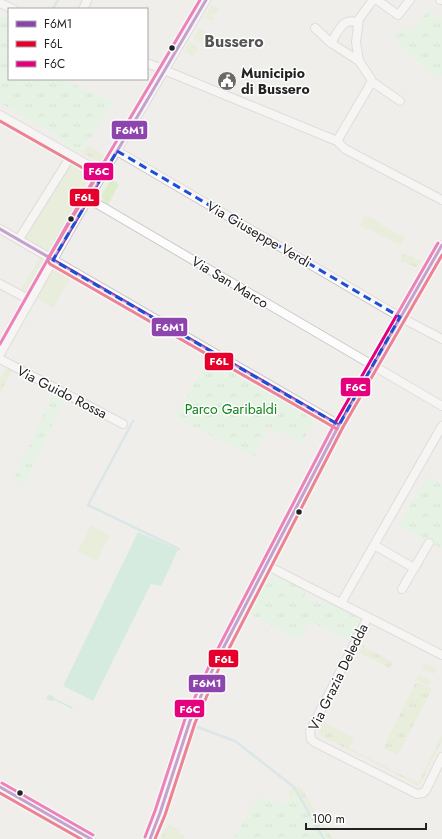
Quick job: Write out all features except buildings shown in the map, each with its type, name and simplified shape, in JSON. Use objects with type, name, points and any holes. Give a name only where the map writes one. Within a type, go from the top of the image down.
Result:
[{"type":"street","points":[[0,354],[53,260],[206,0]]},
{"type":"street","points":[[372,0],[358,23],[356,42],[358,58],[371,81],[400,101]]},
{"type":"street","points":[[378,0],[398,15],[410,0]]},
{"type":"street","points":[[84,8],[87,1]]},
{"type":"street","points":[[0,3],[11,8]]},
{"type":"street","points":[[331,43],[346,22],[352,20],[358,23]]},
{"type":"street","points":[[315,28],[331,43],[358,58]]},
{"type":"street","points":[[148,63],[337,141],[345,149],[442,200]]},
{"type":"street","points":[[337,141],[371,81]]},
{"type":"street","points":[[0,115],[104,174]]},
{"type":"street","name":"Via Giuseppe Verdi","points":[[118,151],[400,317],[442,339]]},
{"type":"street","points":[[19,239],[71,156]]},
{"type":"street","name":"Via San Marco","points":[[89,199],[442,406]]},
{"type":"street","points":[[0,228],[339,425]]},
{"type":"street","points":[[150,839],[190,721],[204,686],[222,648],[339,425],[442,245]]},
{"type":"street","points":[[0,284],[30,300]]},
{"type":"street","name":"Via Guido Rossa","points":[[0,359],[123,424]]},
{"type":"street","points":[[341,603],[442,426]]},
{"type":"street","points":[[402,589],[429,543]]},
{"type":"street","points":[[374,545],[414,568]]},
{"type":"street","points":[[266,565],[441,652]]},
{"type":"street","name":"Via Grazia Deledda","points":[[368,617],[310,731],[311,739],[314,742],[417,794],[421,794],[426,790],[442,757]]},
{"type":"street","points":[[0,787],[91,839]]},
{"type":"highlighted area","points":[[117,151],[400,317],[339,425],[53,260]]},
{"type":"green space","points":[[212,5],[219,9],[216,14],[212,14],[212,17],[214,18],[212,21],[205,17]]},
{"type":"green space","points":[[429,10],[442,19],[442,76],[439,79],[393,37],[396,33],[398,35],[406,26],[412,31]]},
{"type":"green space","points":[[0,16],[8,19],[8,80],[64,80],[113,102],[87,143],[75,157],[61,150],[66,141],[0,103]]},
{"type":"green space","points":[[199,28],[207,32],[202,35],[203,38],[201,43],[193,39]]},
{"type":"green space","points":[[189,42],[198,47],[193,56],[185,51]]},
{"type":"green space","points":[[88,145],[108,157],[104,165],[79,151],[76,147],[84,152]]},
{"type":"green space","points":[[71,157],[102,174],[53,261],[73,274],[53,308],[21,289],[42,253],[20,239]]},
{"type":"green space","points":[[111,179],[119,184],[108,205],[103,201],[102,195]]},
{"type":"green space","points":[[365,215],[405,237],[401,245],[360,226]]},
{"type":"green space","points":[[404,253],[421,261],[418,268],[400,261]]},
{"type":"green space","name":"Parco Garibaldi","points":[[209,359],[316,418],[302,443],[269,427],[254,457],[175,417]]},
{"type":"green space","points":[[9,368],[13,370],[0,393],[0,378],[6,369]]},
{"type":"green space","points":[[53,394],[64,400],[25,484],[13,480]]},
{"type":"green space","points":[[427,476],[442,485],[442,549],[399,525]]},
{"type":"green space","points":[[91,526],[110,535],[97,561],[78,551]]},
{"type":"green space","points":[[138,532],[178,550],[161,586],[151,584],[93,701],[63,686]]},
{"type":"green space","points":[[280,576],[307,590],[304,596],[320,604],[323,599],[364,620],[353,642],[310,621],[300,640],[250,614],[268,579]]},
{"type":"green space","points":[[363,645],[365,645],[364,647],[393,662],[390,668],[359,653]]},
{"type":"green space","points":[[425,663],[437,669],[434,674],[422,668]]},
{"type":"green space","points":[[419,675],[431,681],[428,686],[416,680]]},
{"type":"green space","points":[[416,682],[432,689],[398,755],[383,748]]},
{"type":"green space","points":[[48,694],[53,696],[55,699],[73,707],[72,709],[54,700],[51,701],[46,699]]},
{"type":"green space","points":[[324,722],[354,738],[349,748],[418,783],[442,735],[442,741],[419,786],[320,735],[319,731]]},
{"type":"green space","points":[[298,786],[302,789],[331,837],[334,839],[318,839],[289,796],[289,790]]},
{"type":"green space","points":[[296,788],[330,839],[233,839],[259,797],[285,805]]},
{"type":"green space","points":[[168,824],[179,831],[185,839],[160,839]]},
{"type":"waterway","points":[[54,8],[58,0]]},
{"type":"waterway","points":[[133,421],[88,505],[179,549]]},
{"type":"waterway","points":[[197,727],[235,741],[294,787],[324,839]]},
{"type":"transit line","name":"F6C","points":[[0,344],[71,218],[200,0]]},
{"type":"transit line","name":"F6M1","points":[[53,260],[206,0]]},
{"type":"transit line","name":"F6L","points":[[0,121],[97,176],[49,257],[48,261],[50,264],[337,429]]},
{"type":"transit line","name":"F6M1","points":[[0,229],[339,425]]},
{"type":"transit line","name":"F6C","points":[[145,837],[185,719],[211,662],[335,423],[438,243]]},
{"type":"transit line","name":"F6M1","points":[[150,839],[190,721],[215,664],[339,425],[442,245]]},
{"type":"transit line","name":"F6L","points":[[155,839],[165,815],[195,723],[220,666],[343,427],[442,255]]},
{"type":"transit line","name":"F6C","points":[[2,783],[93,835]]},
{"type":"transit line","name":"F6M1","points":[[0,787],[91,839]]},
{"type":"transit line","name":"F6L","points":[[0,793],[81,839]]},
{"type":"place","name":"Municipio di Bussero","points":[[227,81]]},
{"type":"district","name":"Bussero","points":[[234,41]]}]
